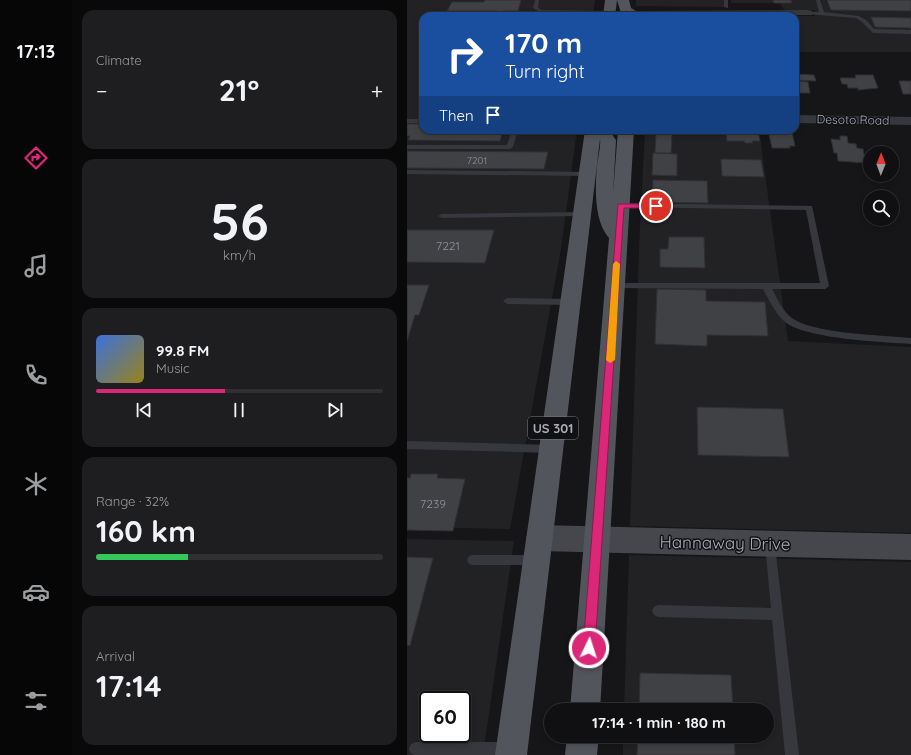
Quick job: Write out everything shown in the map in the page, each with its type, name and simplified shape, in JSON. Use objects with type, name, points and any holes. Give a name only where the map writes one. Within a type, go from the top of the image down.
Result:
[{"type":"main road","points":[[623,0],[625,10],[636,9]]},
{"type":"main road","name":"US 301","points":[[511,752],[592,134]]},
{"type":"main road","points":[[605,134],[608,140],[603,190],[607,216],[618,240]]},
{"type":"main road","points":[[585,703],[626,134]]},
{"type":"main road","points":[[581,755],[582,743]]},
{"type":"street","points":[[636,9],[726,3],[755,12]]},
{"type":"street","points":[[636,9],[728,12]]},
{"type":"street","points":[[799,13],[808,13]]},
{"type":"street","name":"Desoto Road","points":[[799,119],[911,121]]},
{"type":"street","name":"Hannaway Drive","points":[[538,549],[597,539],[911,547]]},
{"type":"lane","points":[[537,0],[535,8],[540,11],[609,9]]},
{"type":"lane","points":[[818,0],[822,13]]},
{"type":"lane","points":[[808,13],[857,17],[864,21],[873,31],[911,32]]},
{"type":"lane","points":[[407,121],[419,122]]},
{"type":"lane","points":[[407,146],[509,147],[514,134]]},
{"type":"lane","points":[[407,172],[587,174]]},
{"type":"lane","points":[[615,286],[825,286],[809,208],[621,205]]},
{"type":"lane","points":[[442,216],[582,214]]},
{"type":"lane","points":[[766,286],[779,309],[793,323],[814,330],[911,341]]},
{"type":"lane","points":[[507,301],[571,302]]},
{"type":"lane","points":[[407,445],[551,449]]},
{"type":"lane","points":[[770,544],[792,755]]},
{"type":"lane","points":[[473,560],[538,549]]},
{"type":"lane","points":[[658,611],[777,614]]},
{"type":"lane","points":[[416,749],[511,752]]},
{"type":"shaded area","points":[[407,0],[595,0],[594,12],[419,12],[419,134],[576,134],[561,249],[510,529],[407,527]]},
{"type":"shaded area","points":[[636,0],[726,0],[726,7],[636,6]]},
{"type":"shaded area","points":[[731,0],[911,0],[911,52],[799,52],[799,16],[815,16],[814,10],[784,10],[780,3],[731,3]]},
{"type":"shaded area","points":[[645,134],[760,134],[788,341],[911,347],[911,533],[630,526],[639,247]]},
{"type":"shaded area","points":[[407,539],[514,541],[483,755],[407,755]]},
{"type":"shaded area","points":[[629,555],[911,562],[911,755],[623,755],[623,743],[774,743],[774,703],[624,703]]},
{"type":"building","points":[[485,0],[521,0],[518,11],[447,11],[452,2],[484,2]]},
{"type":"building","points":[[773,0],[791,0],[792,3],[774,3]]},
{"type":"building","points":[[827,0],[911,0],[911,11],[831,10]]},
{"type":"building","points":[[871,17],[911,18],[911,28],[875,27]]},
{"type":"building","points":[[799,74],[814,75],[816,81],[799,80]]},
{"type":"building","points":[[855,75],[873,75],[878,88],[858,90],[858,88],[848,88],[847,84],[842,84],[840,78],[856,78]]},
{"type":"building","points":[[799,81],[808,82],[810,93],[799,93]]},
{"type":"building","points":[[899,81],[911,81],[911,94],[903,94]]},
{"type":"building","points":[[407,124],[419,124],[419,134],[502,134],[500,141],[408,140],[410,136],[407,136]]},
{"type":"building","points":[[656,134],[672,134],[671,153],[655,153]]},
{"type":"building","points":[[726,134],[758,134],[760,141],[745,143],[744,141],[727,141]]},
{"type":"building","points":[[769,134],[792,134],[795,146],[789,146],[790,148],[772,148]]},
{"type":"building","points":[[840,136],[847,136],[848,143],[856,144],[857,148],[863,149],[863,163],[838,161],[837,153],[834,153],[831,139],[840,140]]},
{"type":"building","points":[[407,151],[548,152],[544,169],[407,168]]},
{"type":"building","points":[[653,153],[677,154],[677,176],[652,175]]},
{"type":"building","points":[[721,159],[761,160],[764,177],[722,176]]},
{"type":"building","points":[[653,180],[707,181],[708,203],[652,202]]},
{"type":"building","points":[[407,230],[494,230],[485,263],[407,262]]},
{"type":"building","points":[[669,237],[704,237],[705,268],[660,267],[660,249],[668,249]]},
{"type":"building","points":[[407,285],[429,285],[419,315],[415,315],[407,341]]},
{"type":"building","points":[[657,289],[706,290],[706,301],[765,302],[768,336],[707,335],[707,346],[655,344]]},
{"type":"building","points":[[697,407],[783,409],[789,457],[698,455]]},
{"type":"building","points":[[411,474],[438,474],[437,478],[465,479],[453,531],[407,530],[407,478],[410,478]]},
{"type":"building","points":[[407,557],[433,558],[410,646],[407,645]]},
{"type":"building","points":[[640,673],[731,675],[733,703],[639,703]]},
{"type":"building","points":[[638,743],[734,743],[735,755],[637,755]]},
{"type":"slow traffic","points":[[610,360],[616,264]]},
{"type":"route","points":[[589,648],[621,205],[656,206]]}]
